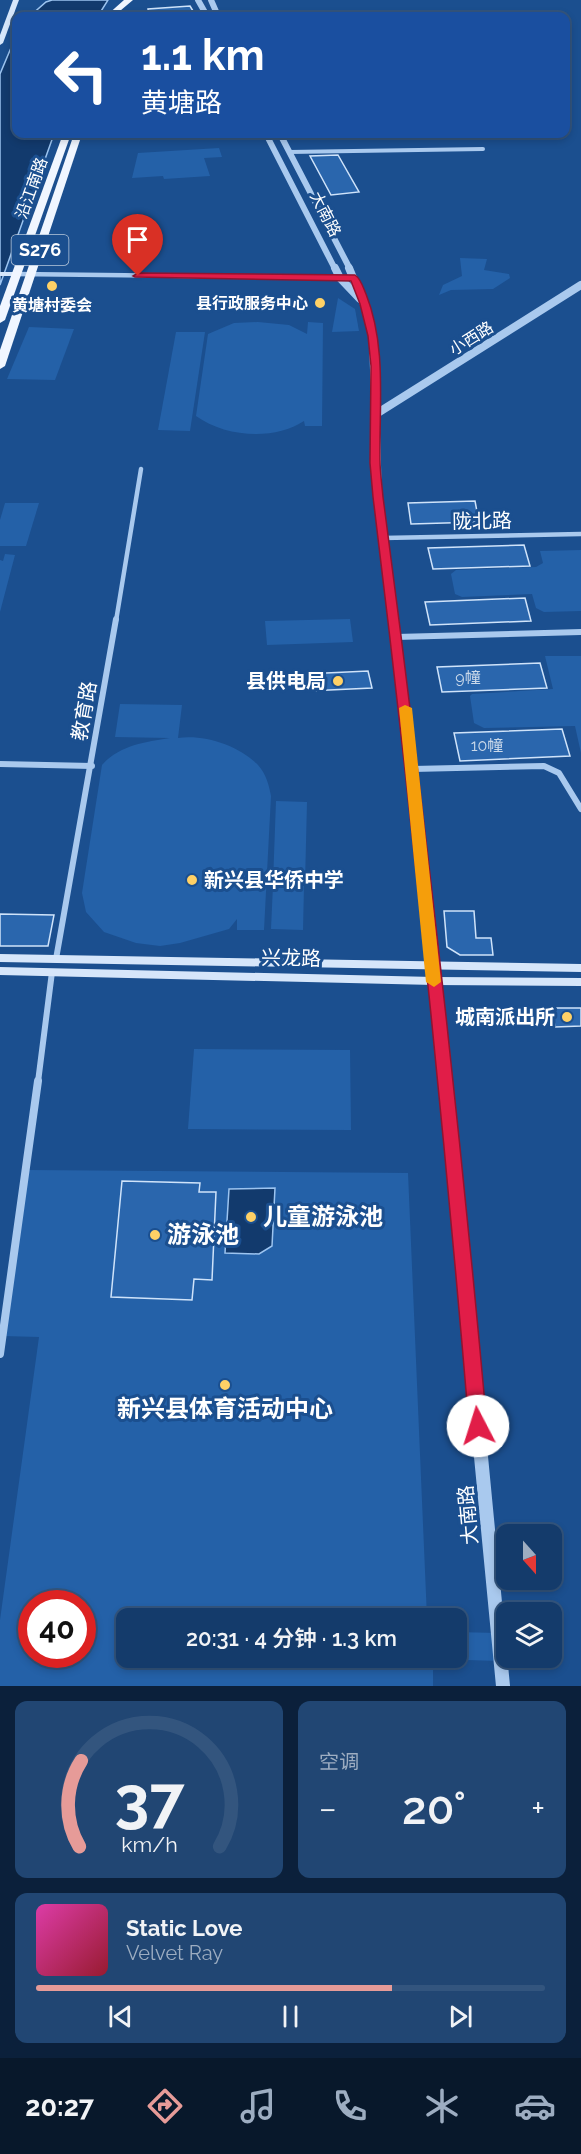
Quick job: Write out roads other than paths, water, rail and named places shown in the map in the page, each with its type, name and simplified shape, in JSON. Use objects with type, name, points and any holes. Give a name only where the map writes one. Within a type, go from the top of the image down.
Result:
[{"type":"main road","points":[[0,20],[8,0]]},
{"type":"main road","points":[[0,43],[16,0]]},
{"type":"main road","points":[[115,12],[129,0]]},
{"type":"main road","points":[[126,12],[138,0]]},
{"type":"main road","name":"沿江南路","points":[[0,320],[66,138]]},
{"type":"main road","name":"沿江南路","points":[[0,366],[77,138]]},
{"type":"main road","points":[[0,274],[16,274]]},
{"type":"main road","name":"兴龙路","points":[[0,958],[54,965],[434,981],[581,982]]},
{"type":"main road","name":"兴龙路","points":[[0,971],[54,965],[581,968]]},
{"type":"street","name":"大南路","points":[[268,138],[340,278],[365,304]]},
{"type":"street","name":"大南路","points":[[281,138],[355,278],[365,304],[373,336],[375,463],[413,769],[434,981],[452,1129],[502,1686]]},
{"type":"street","points":[[289,152],[483,149]]},
{"type":"street","points":[[16,274],[355,278]]},
{"type":"street","name":"小西路","points":[[376,414],[581,285]]},
{"type":"street","name":"教育路","points":[[0,1354],[2,1321],[27,1170],[54,965],[92,766],[141,469]]},
{"type":"street","name":"陇北路","points":[[383,538],[581,534]]},
{"type":"street","points":[[396,637],[581,632]]},
{"type":"street","points":[[0,764],[92,766]]},
{"type":"street","points":[[413,769],[544,766],[559,773],[581,809]]},
{"type":"place","name":"黄塘村委会","points":[[52,286]]},
{"type":"place","name":"县行政服务中心","points":[[320,303]]},
{"type":"place","name":"县供电局","points":[[338,681]]},
{"type":"place","name":"新兴县华侨中学","points":[[192,880]]},
{"type":"place","name":"城南派出所","points":[[567,1017]]},
{"type":"place","name":"儿童游泳池","points":[[251,1217]]},
{"type":"place","name":"游泳池","points":[[155,1235]]},
{"type":"place","name":"新兴县体育活动中心","points":[[225,1385]]}]
